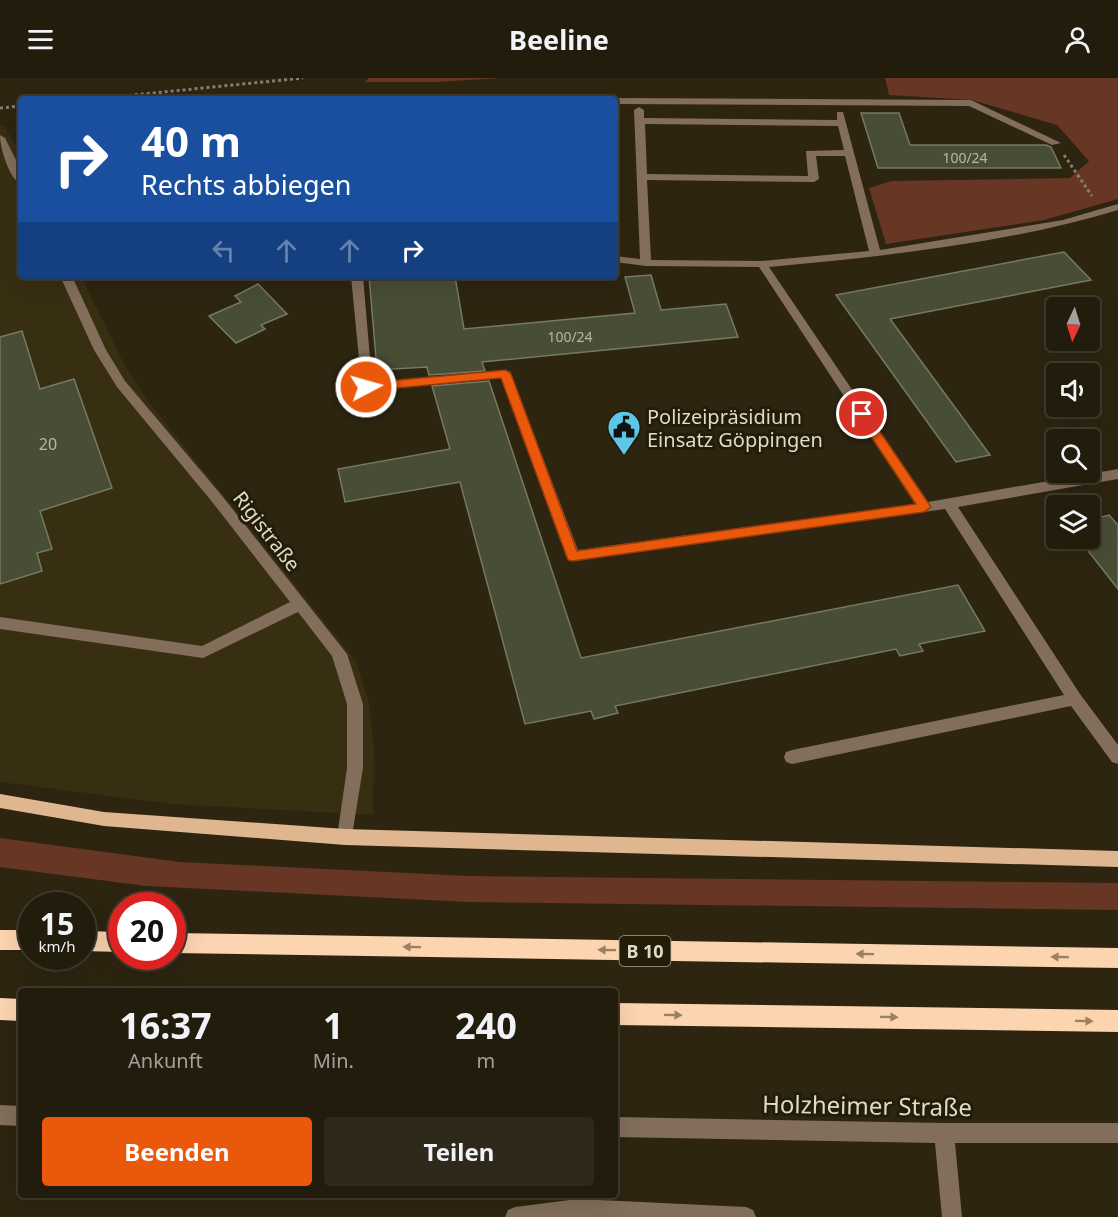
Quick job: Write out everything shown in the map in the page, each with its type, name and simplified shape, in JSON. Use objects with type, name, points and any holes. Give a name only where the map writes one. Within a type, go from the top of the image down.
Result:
[{"type":"highway","points":[[0,940],[18,940]]},
{"type":"highway","name":"B 10","points":[[186,942],[1118,958]]},
{"type":"highway","points":[[0,1010],[18,1010]]},
{"type":"highway","points":[[618,1014],[1118,1021]]},
{"type":"main road","points":[[0,801],[104,819],[345,837],[1118,860]]},
{"type":"street","points":[[618,101],[971,103],[1056,143]]},
{"type":"street","points":[[639,101],[645,263]]},
{"type":"street","points":[[837,103],[875,254]]},
{"type":"street","points":[[640,121],[842,123]]},
{"type":"street","points":[[0,138],[18,175]]},
{"type":"street","points":[[642,177],[814,179],[810,153],[850,153]]},
{"type":"street","points":[[618,259],[645,263],[762,264],[875,254],[1064,223],[1118,207]]},
{"type":"street","points":[[762,264],[924,507]]},
{"type":"street","name":"Rigistraße","points":[[67,279],[100,350],[122,384],[218,500],[339,654],[355,704],[356,768],[345,837]]},
{"type":"street","points":[[357,279],[366,387],[506,374],[573,556],[949,504],[1118,474]]},
{"type":"street","points":[[949,504],[1075,699],[1118,757]]},
{"type":"street","points":[[0,623],[203,652],[300,604]]},
{"type":"street","points":[[792,757],[1075,699]]},
{"type":"street","points":[[0,1115],[18,1116]]},
{"type":"street","name":"Holzheimer Straße","points":[[618,1127],[944,1133],[1118,1133]]},
{"type":"street","points":[[944,1133],[952,1217]]},
{"type":"street","points":[[515,1217],[578,1209],[746,1217]]},
{"type":"path","points":[[123,96],[303,78]]},
{"type":"path","points":[[0,108],[18,106]]},
{"type":"path","points":[[1056,143],[1102,212]]},
{"type":"shaded area","points":[[369,78],[502,78],[435,82],[365,82]]},
{"type":"shaded area","points":[[885,78],[1118,78],[1118,199],[1044,220],[886,244],[869,188],[892,181],[1070,178],[1089,161],[1057,125],[972,100],[889,95]]},
{"type":"shaded area","points":[[0,126],[5,126],[18,150],[18,279],[82,279],[123,362],[147,400],[356,661],[369,702],[374,748],[373,815],[173,804],[0,782]]},
{"type":"shaded area","points":[[0,838],[180,862],[468,876],[1118,883],[1118,910],[468,902],[146,886],[0,867]]},
{"type":"building","points":[[861,113],[899,113],[910,145],[1046,145],[1051,147],[1061,168],[878,168]]},
{"type":"building","points":[[1064,252],[1091,280],[890,319],[990,455],[956,462],[836,295]]},
{"type":"building","points":[[651,275],[661,310],[726,304],[738,337],[482,362],[485,371],[429,375],[427,367],[377,370],[369,279],[456,279],[464,329],[635,313],[625,277]]},
{"type":"building","points":[[258,284],[287,314],[261,325],[265,329],[236,343],[209,316],[241,302],[235,296]]},
{"type":"building","points":[[22,331],[40,389],[74,379],[112,488],[40,511],[52,549],[37,553],[42,571],[0,584],[0,337]]},
{"type":"building","points":[[489,381],[581,658],[958,585],[985,631],[919,644],[923,651],[900,656],[896,649],[615,706],[618,713],[594,719],[591,711],[525,724],[460,482],[345,502],[338,469],[450,449],[432,386]]},
{"type":"building","points":[[1109,515],[1118,525],[1118,589],[1089,552],[1089,549],[1100,549],[1100,517]]},
{"type":"place","name":"Polizeipräsidium Einsatz Göppingen","points":[[624,456]]},
{"type":"route","points":[[366,387],[506,374],[573,556],[924,507],[862,414]]}]
